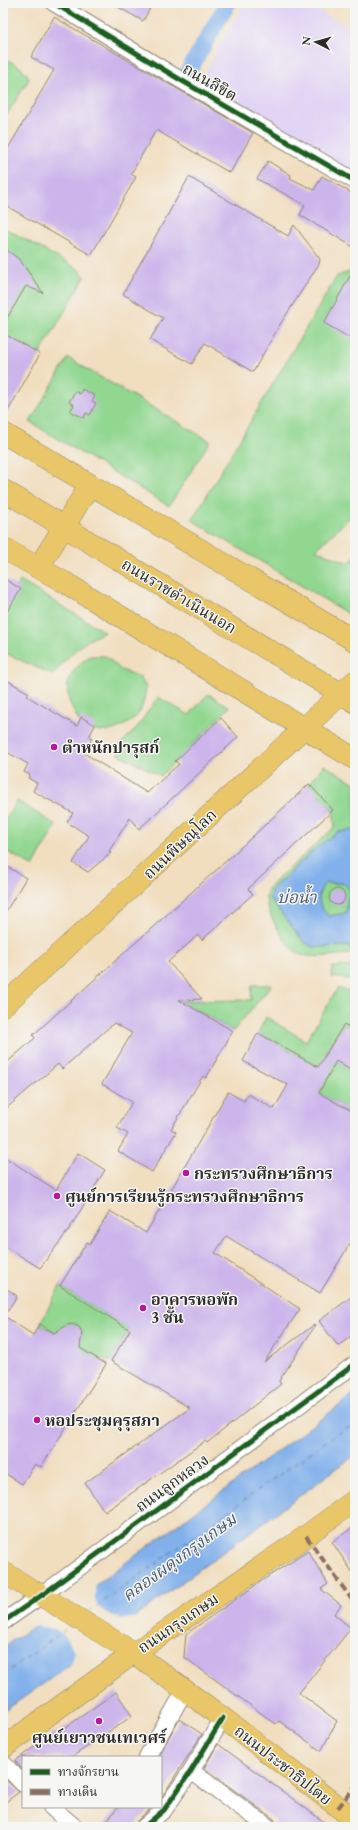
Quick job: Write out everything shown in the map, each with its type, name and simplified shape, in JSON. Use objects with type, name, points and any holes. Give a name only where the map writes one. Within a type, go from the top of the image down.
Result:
[{"type":"main road","points":[[3,433],[355,641]]},
{"type":"main road","points":[[38,568],[90,485]]},
{"type":"main road","name":"ถนนราชดำเนินนอก","points":[[3,490],[64,527],[350,692]]},
{"type":"main road","points":[[3,548],[355,759]]},
{"type":"main road","name":"ถนนพิษณุโลก","points":[[3,1006],[305,728],[350,692]]},
{"type":"main road","name":"ถนนกรุงเกษม","points":[[3,1748],[127,1648],[306,1536],[355,1500]]},
{"type":"main road","name":"ถนนประชาธิปไตย","points":[[3,1572],[127,1648],[223,1718],[355,1820]]},
{"type":"street","name":"ถนนลิขิต","points":[[54,3],[179,79],[355,181]]},
{"type":"street","name":"ถนนลูกหลวง","points":[[3,1622],[50,1600],[355,1364]]},
{"type":"street","points":[[148,1756],[185,1690]]},
{"type":"street","points":[[144,1827],[164,1810],[223,1718]]},
{"type":"street","points":[[3,1764],[22,1783]]},
{"type":"street","points":[[191,1770],[268,1827]]},
{"type":"street","points":[[51,1808],[75,1827]]},
{"type":"shaded area","points":[[244,3],[305,3],[355,31],[355,172],[199,82]]},
{"type":"green space","points":[[3,58],[22,69],[29,79],[3,121]]},
{"type":"green space","points":[[3,227],[78,269],[85,277],[8,408],[3,405]]},
{"type":"green space","points":[[350,272],[355,273],[355,512],[316,550],[349,563],[355,556],[355,618],[192,520],[337,276]]},
{"type":"green space","points":[[68,358],[210,441],[169,506],[30,422]]},
{"type":"green space","points":[[20,581],[105,632],[88,640],[65,661],[53,675],[7,654],[3,654],[3,608]]},
{"type":"green space","points":[[90,656],[106,656],[121,670],[139,676],[146,687],[143,704],[138,714],[127,724],[113,730],[98,731],[92,729],[81,718],[79,721],[70,702],[68,685],[70,677],[74,670]]},
{"type":"green space","points":[[208,694],[230,707],[161,776],[118,754],[121,743],[135,730],[158,697],[189,715]]},
{"type":"green space","points":[[324,765],[355,783],[355,831],[352,830],[317,847],[271,890],[270,899],[304,942],[313,947],[355,946],[355,954],[308,956],[296,952],[284,939],[269,911],[266,894],[268,889],[275,881],[335,827],[333,810],[309,784]]},
{"type":"green space","points":[[17,801],[56,825],[33,867],[3,849],[3,823]]},
{"type":"green space","points":[[326,883],[343,883],[350,890],[346,913],[329,916],[322,909],[319,895]]},
{"type":"green space","points":[[355,966],[355,980],[331,977],[332,967]]},
{"type":"green space","points":[[252,985],[272,985],[233,1031],[181,1001],[251,1000]]},
{"type":"green space","points":[[338,988],[355,993],[355,1031],[344,1024],[325,1054],[355,1073],[355,1104],[351,1111],[319,1093],[329,1073],[258,1033],[266,1017],[306,1041]]},
{"type":"green space","points":[[60,1286],[129,1329],[111,1361],[95,1358],[77,1347],[81,1334],[80,1329],[77,1326],[68,1326],[58,1335],[40,1324]]},
{"type":"water","name":"บ่อน้ำ","points":[[355,831],[355,946],[313,947],[304,942],[270,899],[271,890],[317,847],[338,832]],"holes":[[[326,883],[343,883],[350,890],[346,913],[329,916],[325,913],[320,904],[320,891]]]},
{"type":"water","name":"คลองผดุงกรุงเกษม","points":[[355,1394],[355,1455],[60,1672],[3,1712],[3,1647],[97,1584]]},
{"type":"pier","points":[[95,1583],[95,1600],[101,1609],[112,1616],[123,1619],[139,1617],[69,1668],[74,1652],[65,1636],[55,1629],[33,1625]]},
{"type":"building","points":[[111,3],[153,3],[143,21]]},
{"type":"building","points":[[54,17],[253,133],[230,173],[156,130],[131,174],[136,177],[91,255],[3,204],[3,157],[54,70],[31,57]]},
{"type":"building","points":[[268,161],[291,175],[290,178],[314,190],[322,176],[355,195],[355,248],[300,215],[305,205],[257,179]]},
{"type":"building","points":[[189,177],[288,236],[294,225],[320,259],[319,264],[279,326],[253,372],[205,343],[192,364],[150,340],[163,318],[123,294]]},
{"type":"building","points":[[3,247],[20,260],[43,293],[26,286],[3,325]]},
{"type":"building","points":[[355,267],[355,341],[324,323]]},
{"type":"building","points":[[3,333],[40,354],[3,420]]},
{"type":"building","points":[[82,389],[95,396],[92,401],[96,403],[90,415],[86,413],[84,418],[70,411],[74,405],[69,402],[75,391],[80,394]]},
{"type":"building","points":[[3,578],[21,589],[3,618]]},
{"type":"building","points":[[3,678],[29,693],[27,696],[77,726],[81,717],[95,725],[89,737],[92,738],[84,753],[147,793],[179,764],[175,761],[221,718],[238,737],[139,829],[130,818],[109,851],[111,853],[88,872],[73,863],[89,836],[67,822],[73,813],[33,791],[37,783],[28,778],[30,775],[24,772],[28,764],[3,750]]},
{"type":"building","points":[[309,784],[333,810],[248,889],[253,894],[202,940],[198,935],[168,962],[202,999],[179,1000],[233,1031],[206,1078],[203,1076],[171,1129],[176,1132],[152,1172],[118,1151],[128,1134],[117,1128],[132,1102],[102,1084],[132,1033],[114,1023],[62,1069],[58,1064],[3,1111],[3,1066],[35,1038],[33,1035],[224,863]]},
{"type":"building","points":[[3,864],[26,878],[3,916]]},
{"type":"building","points":[[334,889],[340,889],[345,894],[343,903],[340,905],[334,905],[329,900],[329,894]]},
{"type":"building","points":[[344,1024],[355,1031],[355,1073],[336,1061],[319,1093],[355,1113],[355,1235],[320,1293],[226,1236],[215,1253],[300,1309],[264,1362],[314,1325],[315,1326],[279,1381],[281,1384],[207,1443],[205,1441],[105,1512],[85,1483],[190,1408],[111,1361],[130,1330],[60,1286],[87,1242],[90,1244],[110,1211],[146,1233],[228,1092],[244,1101],[248,1094],[274,1109],[288,1085],[243,1061],[258,1033],[318,1067]]},
{"type":"building","points":[[78,1153],[105,1170],[68,1231],[40,1268],[3,1245],[3,1156],[56,1190]]},
{"type":"building","name":"หอประชุมคุรุสภา","points":[[3,1286],[17,1296],[4,1316],[33,1335],[40,1324],[54,1333],[67,1325],[73,1324],[79,1327],[82,1332],[80,1348],[106,1364],[41,1467],[35,1464],[22,1484],[3,1472]]},
{"type":"building","points":[[355,1294],[355,1333],[338,1346],[319,1321]]},
{"type":"building","points":[[355,1526],[355,1576],[332,1542]]},
{"type":"building","points":[[308,1551],[328,1584],[321,1589],[341,1605],[334,1614],[351,1628],[299,1693],[337,1721],[321,1751],[279,1721],[276,1724],[184,1657],[186,1634],[266,1578]]},
{"type":"building","name":"ศูนย์เยาวชนเทเวศร์","points":[[116,1692],[132,1716],[73,1756],[22,1756],[22,1769],[15,1761],[54,1732],[56,1734]]},
{"type":"building","points":[[179,1719],[202,1734],[162,1796],[162,1756],[159,1756]]},
{"type":"building","points":[[218,1744],[331,1827],[277,1827],[274,1819],[204,1768]]},
{"type":"building","points":[[3,1777],[19,1792],[3,1804]]},
{"type":"building","points":[[117,1808],[151,1808],[138,1820],[135,1827],[102,1827]]},
{"type":"waterway","points":[[189,70],[228,3]]},
{"type":"ferry route","points":[[89,1612],[329,1439],[355,1424]]},
{"type":"ferry route","points":[[3,1675],[71,1626]]},
{"type":"marked path","points":[[306,1536],[355,1604]]},
{"type":"marked path","points":[[338,1808],[355,1786]]},
{"type":"cycle path","points":[[54,3],[179,79],[355,181]]},
{"type":"cycle path","points":[[3,1622],[42,1595],[355,1364]]},
{"type":"cycle path","points":[[144,1827],[164,1810],[191,1771],[223,1718]]},
{"type":"place","name":"ตำหนักปารุสก์","points":[[54,747]]},
{"type":"place","name":"กระทรวงศึกษาธิการ","points":[[186,1173]]},
{"type":"place","name":"ศูนย์การเรียนรู้กระทรวงศึกษาธิการ","points":[[57,1196]]},
{"type":"place","name":"อาคารหอพัก 3 ชั้น","points":[[143,1308]]},
{"type":"place","name":"หอประชุมคุรุสภา","points":[[37,1420]]},
{"type":"place","name":"ศูนย์เยาวชนเทเวศร์","points":[[99,1721]]}]
